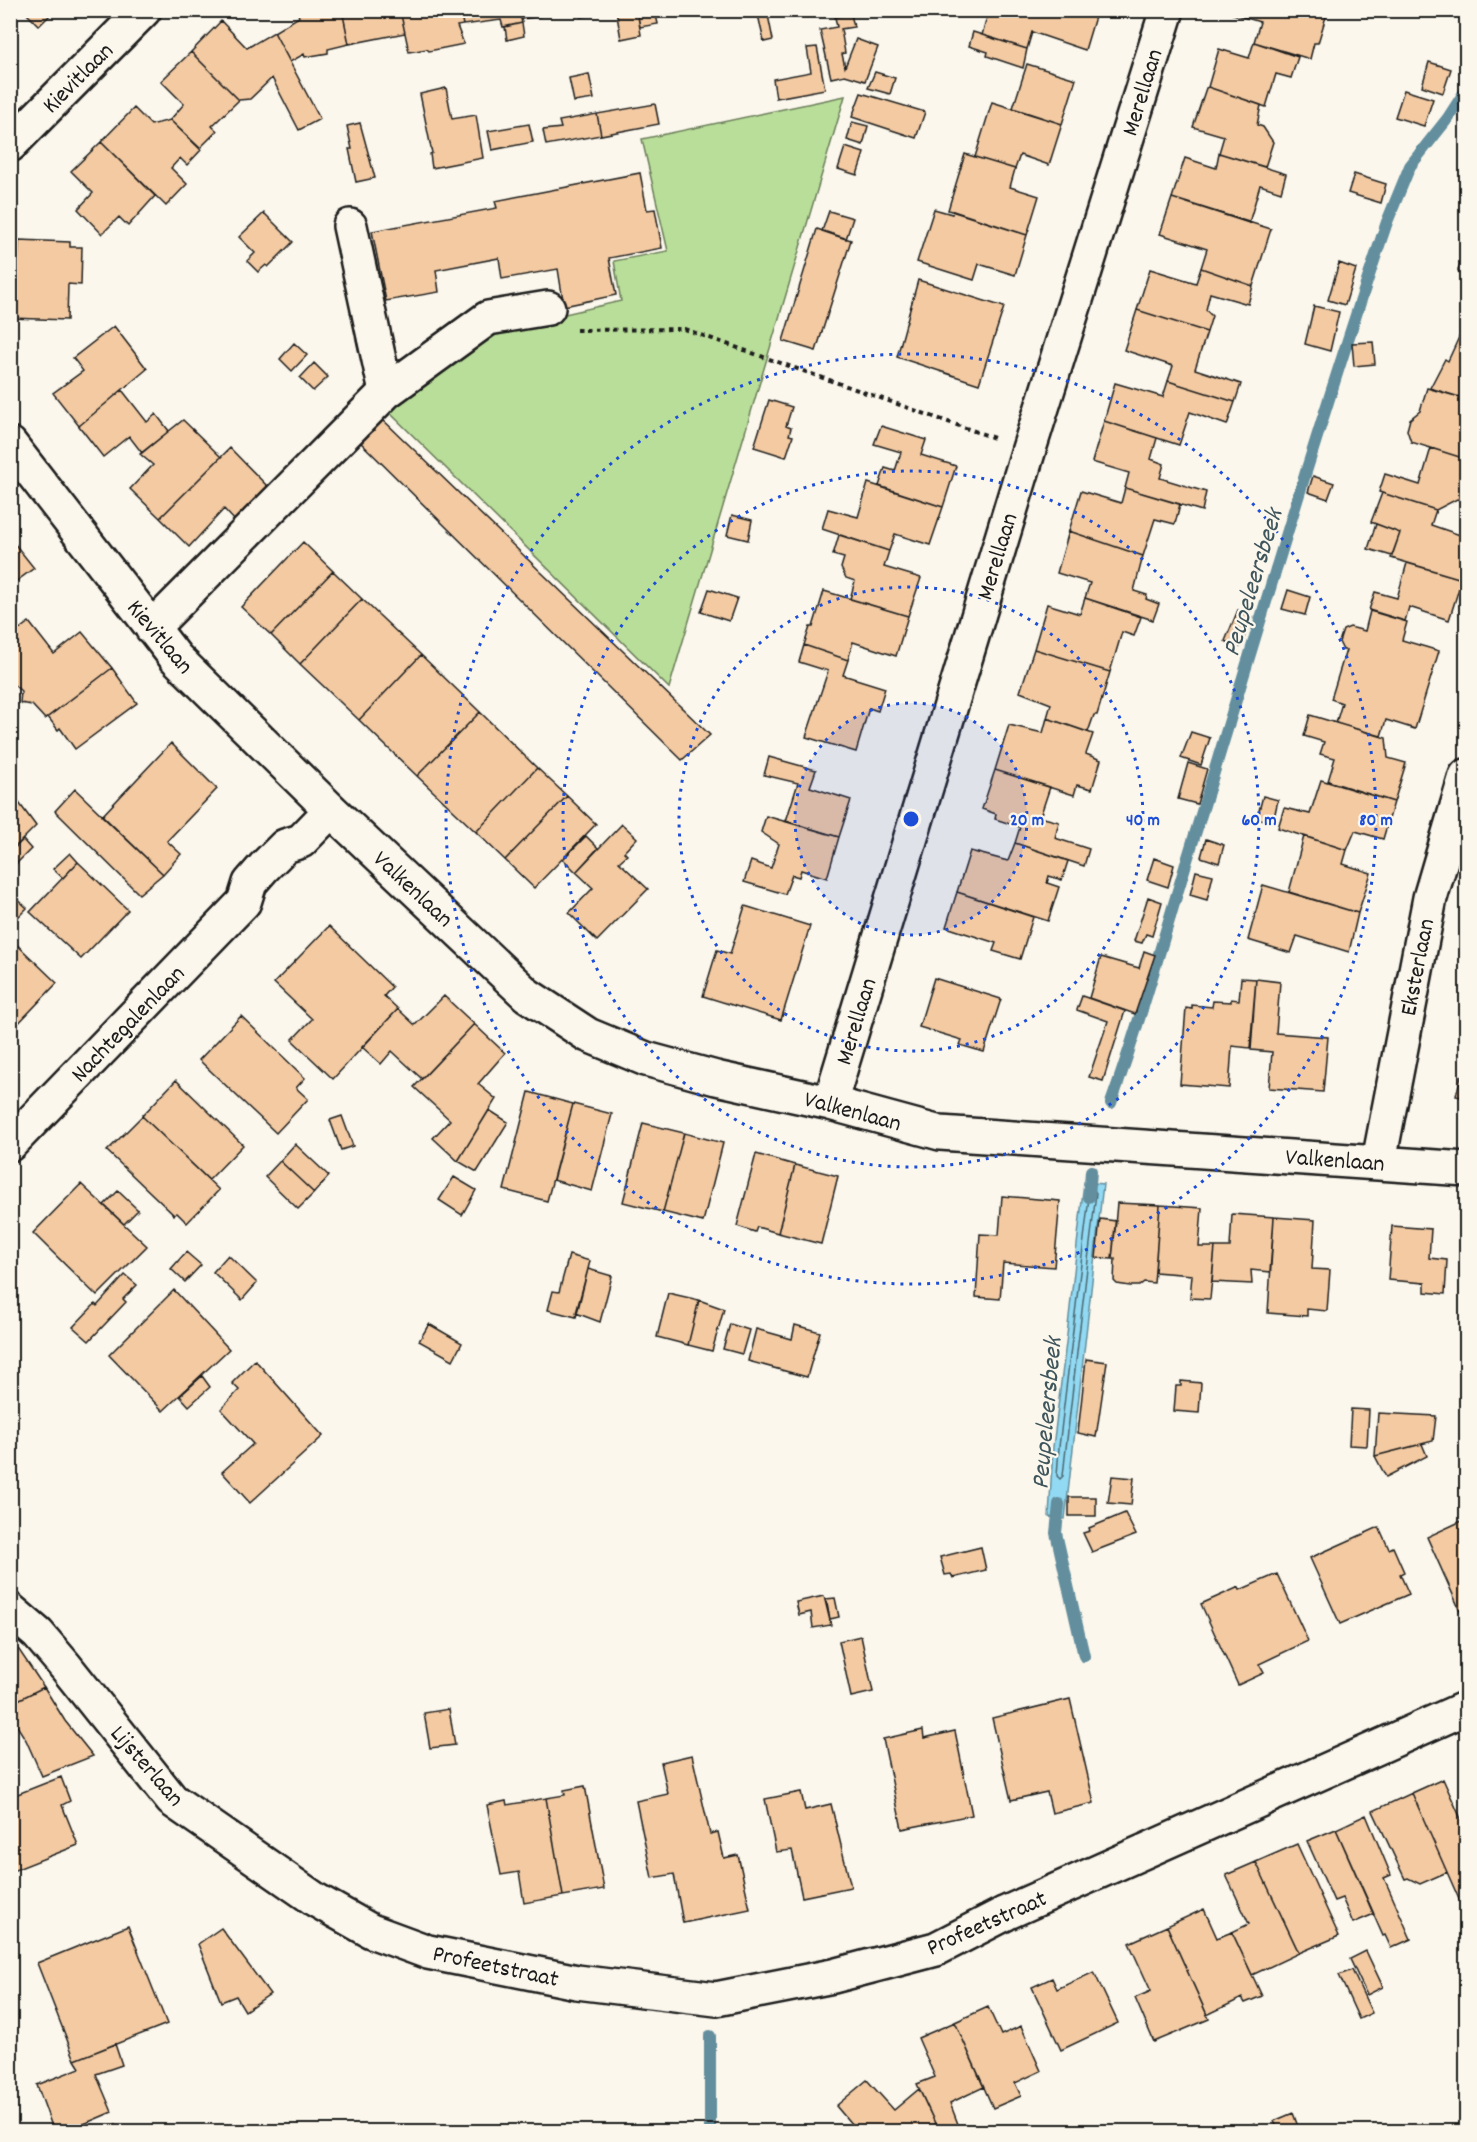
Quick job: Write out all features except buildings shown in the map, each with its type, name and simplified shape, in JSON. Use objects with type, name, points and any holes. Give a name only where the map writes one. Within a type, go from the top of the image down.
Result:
[{"type":"street","name":"Kievitlaan","points":[[10,145],[144,10]]},
{"type":"street","name":"Merellaan","points":[[830,1102],[1029,449],[1167,10]]},
{"type":"street","points":[[350,226],[386,392]]},
{"type":"street","points":[[152,628],[386,392],[488,318],[548,308]]},
{"type":"street","name":"Kievitlaan","points":[[10,444],[176,658],[331,810]]},
{"type":"street","name":"Eksterlaan","points":[[1379,1161],[1430,898],[1467,776]]},
{"type":"street","name":"Valkenlaan","points":[[331,810],[527,994],[588,1035],[646,1059],[830,1102],[940,1133],[1379,1161],[1467,1169]]},
{"type":"street","name":"Nachtegalenlaan","points":[[10,1144],[244,902],[250,883],[264,867],[285,846],[301,841],[331,810]]},
{"type":"street","name":"Lijsterlaan","points":[[10,1610],[38,1634],[66,1666],[172,1800],[316,1900],[370,1931]]},
{"type":"street","name":"Profeetstraat","points":[[370,1931],[428,1952],[577,1983],[716,1999],[833,1976],[936,1949],[1006,1912],[1467,1708]]},
{"type":"path","points":[[548,308],[569,330],[684,329],[1029,449]]},
{"type":"path","points":[[10,2120],[15,2132]]},
{"type":"green space","points":[[845,96],[669,688],[387,410],[497,330],[621,301],[614,261],[668,251],[642,139]]},
{"type":"water","points":[[1084,1182],[1103,1184],[1065,1519],[1049,1517],[1053,1447]]},
{"type":"waterway","name":"Peupeleersbeek","points":[[1111,1103],[1145,1000],[1313,448],[1387,222],[1410,166],[1448,118],[1466,90]]},
{"type":"waterway","name":"Peupeleersbeek","points":[[1089,1197],[1091,1171]]},
{"type":"waterway","name":"Peupeleersbeek","points":[[1059,1504],[1056,1533],[1084,1656]]},
{"type":"waterway","name":"Peupeleersbeek","points":[[710,2036],[710,2132]]}]
